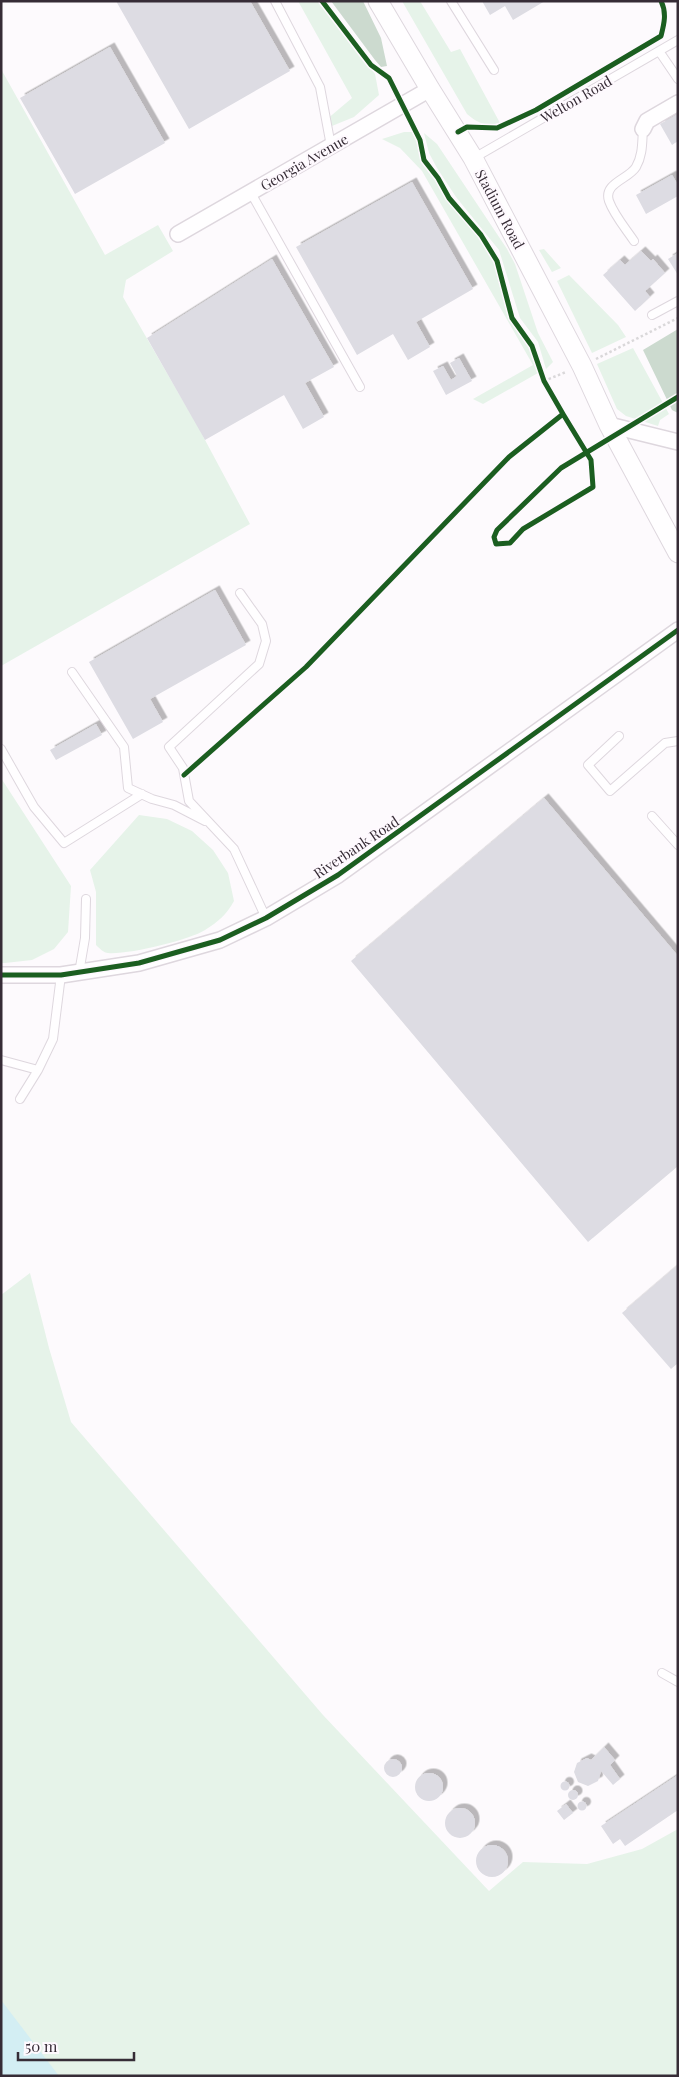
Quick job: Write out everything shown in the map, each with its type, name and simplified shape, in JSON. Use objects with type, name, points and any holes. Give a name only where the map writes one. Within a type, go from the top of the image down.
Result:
[{"type":"street","name":"Stadium Road","points":[[378,1],[473,158],[678,553]]},
{"type":"street","name":"Georgia Avenue","points":[[178,234],[430,89]]},
{"type":"street","points":[[643,129],[648,121],[678,104]]},
{"type":"street","points":[[611,425],[678,442]]},
{"type":"street","name":"Riverbank Road","points":[[1,976],[61,975],[139,963],[220,940],[266,918],[338,875],[678,630]]},
{"type":"lane","points":[[275,1],[320,87],[331,146]]},
{"type":"lane","points":[[451,1],[494,70]]},
{"type":"lane","name":"Welton Road","points":[[473,158],[678,40]]},
{"type":"lane","points":[[659,51],[678,78]]},
{"type":"lane","points":[[634,241],[609,201],[608,192],[614,184],[632,173],[637,165],[642,152],[643,129]]},
{"type":"lane","points":[[251,193],[360,386]]},
{"type":"lane","points":[[652,315],[678,300]]},
{"type":"lane","points":[[240,593],[262,624],[266,641],[259,664],[169,748],[183,768],[190,800],[234,849],[266,918]]},
{"type":"lane","points":[[72,672],[124,747],[128,788],[174,805],[211,824]]},
{"type":"lane","points":[[619,736],[588,765],[610,791],[665,743],[678,741]]},
{"type":"lane","points":[[1,749],[34,807],[64,843],[142,794]]},
{"type":"lane","points":[[652,816],[678,845]]},
{"type":"lane","points":[[79,973],[85,938],[86,899]]},
{"type":"lane","points":[[20,1099],[38,1070],[53,1039],[61,975]]},
{"type":"lane","points":[[1,1060],[38,1070]]},
{"type":"lane","points":[[662,1673],[678,1682]]},
{"type":"path","points":[[544,380],[582,366],[678,318]]},
{"type":"path","points":[[541,372],[549,389]]},
{"type":"shaded area","points":[[298,1],[318,1],[375,74],[379,95],[354,117],[332,126],[326,120],[352,98]]},
{"type":"shaded area","points":[[331,1],[363,1],[381,38],[387,66],[381,67]]},
{"type":"shaded area","points":[[402,1],[420,1],[451,52],[460,49],[500,123],[482,123],[467,114]]},
{"type":"shaded area","points":[[1,69],[105,255],[158,225],[173,251],[126,280],[123,297],[197,425],[250,524],[1,666]]},
{"type":"shaded area","points":[[404,132],[412,132],[416,136],[420,152],[427,166],[452,205],[484,243],[493,260],[509,312],[529,345],[538,373],[483,404],[473,399],[533,365],[422,171],[400,148],[382,139]]},
{"type":"shaded area","points":[[424,133],[437,144],[515,264],[538,333],[553,362],[546,369],[538,342],[520,318],[499,250],[456,197],[437,168],[429,153]]},
{"type":"shaded area","points":[[544,249],[561,268],[552,272],[539,250]]},
{"type":"shaded area","points":[[569,275],[618,325],[626,337],[592,353],[557,281]]},
{"type":"shaded area","points":[[678,329],[678,413],[672,410],[643,350]]},
{"type":"shaded area","points":[[633,348],[669,414],[660,420],[658,426],[626,416],[617,409],[597,364]]},
{"type":"shaded area","points":[[1,778],[71,886],[68,932],[54,949],[32,960],[5,963],[1,963]]},
{"type":"shaded area","points":[[139,815],[167,819],[192,831],[213,850],[228,873],[234,901],[218,921],[197,934],[173,942],[129,952],[106,953],[96,945],[96,892],[90,870]]},
{"type":"shaded area","points":[[30,1273],[49,1348],[71,1422],[323,1715],[489,1891],[523,1862],[587,1864],[642,1849],[678,1829],[678,2076],[1,2076],[1,1295]]},
{"type":"water","points":[[1,2000],[59,2076],[1,2076]]},
{"type":"building","points":[[116,1],[250,1],[290,71],[189,129]]},
{"type":"building","points":[[482,1],[545,1],[513,20],[505,6],[490,15]]},
{"type":"building","points":[[110,47],[165,143],[75,194],[20,98]]},
{"type":"building","points":[[678,114],[678,141],[672,145],[660,124]]},
{"type":"building","points":[[672,175],[678,185],[678,196],[646,214],[636,195]]},
{"type":"building","points":[[412,182],[473,289],[416,322],[430,347],[408,360],[393,334],[357,355],[296,247]]},
{"type":"building","points":[[641,251],[651,261],[653,259],[665,273],[645,291],[650,297],[635,311],[603,275],[620,260],[625,265]]},
{"type":"building","points":[[678,253],[678,275],[668,259]]},
{"type":"building","points":[[272,259],[334,367],[305,383],[324,417],[303,429],[284,395],[205,440],[147,338]]},
{"type":"building","points":[[459,358],[472,381],[446,395],[433,371],[443,366],[451,380],[457,376],[450,363]]},
{"type":"building","points":[[215,590],[246,645],[150,699],[163,722],[133,739],[89,662]]},
{"type":"building","points":[[96,724],[102,735],[56,760],[50,750]]},
{"type":"building","points":[[544,798],[678,956],[678,1166],[588,1242],[351,961]]},
{"type":"building","points":[[678,1265],[678,1363],[671,1369],[622,1313]]},
{"type":"building","points":[[604,1747],[615,1760],[610,1765],[620,1779],[613,1785],[601,1771],[598,1781],[588,1786],[578,1782],[574,1772],[577,1763],[587,1758],[591,1760]]},
{"type":"building","points":[[393,1759],[399,1762],[402,1768],[399,1774],[393,1777],[387,1774],[384,1768],[387,1762]]},
{"type":"building","points":[[429,1773],[439,1777],[443,1787],[439,1797],[429,1801],[419,1797],[415,1787],[419,1777]]},
{"type":"building","points":[[678,1775],[678,1810],[625,1846],[620,1839],[613,1844],[601,1826]]},
{"type":"building","points":[[565,1782],[569,1786],[565,1790],[561,1786]]},
{"type":"building","points":[[573,1790],[578,1795],[573,1800],[568,1795]]},
{"type":"building","points":[[582,1801],[587,1806],[582,1811],[577,1806]]},
{"type":"building","points":[[566,1804],[573,1813],[564,1820],[557,1811]]},
{"type":"building","points":[[460,1808],[470,1813],[475,1823],[470,1833],[460,1838],[450,1833],[445,1823],[450,1813]]},
{"type":"building","points":[[492,1845],[503,1850],[508,1861],[503,1872],[492,1877],[481,1872],[476,1861],[481,1850]]},
{"type":"cycle path","points":[[184,775],[306,667],[509,457],[563,414],[544,381],[532,346],[512,318],[497,261],[481,235],[449,198],[438,178],[424,160],[420,140],[389,78],[371,65],[322,1]]},
{"type":"cycle path","points":[[458,132],[467,127],[497,128],[536,110],[661,36],[664,23],[661,1]]},
{"type":"cycle path","points":[[563,414],[591,460],[593,487],[523,529],[510,543],[496,544],[494,537],[497,530],[561,468],[678,397]]},
{"type":"cycle path","points":[[1,975],[61,975],[139,963],[220,940],[266,918],[338,875],[678,630]]}]
